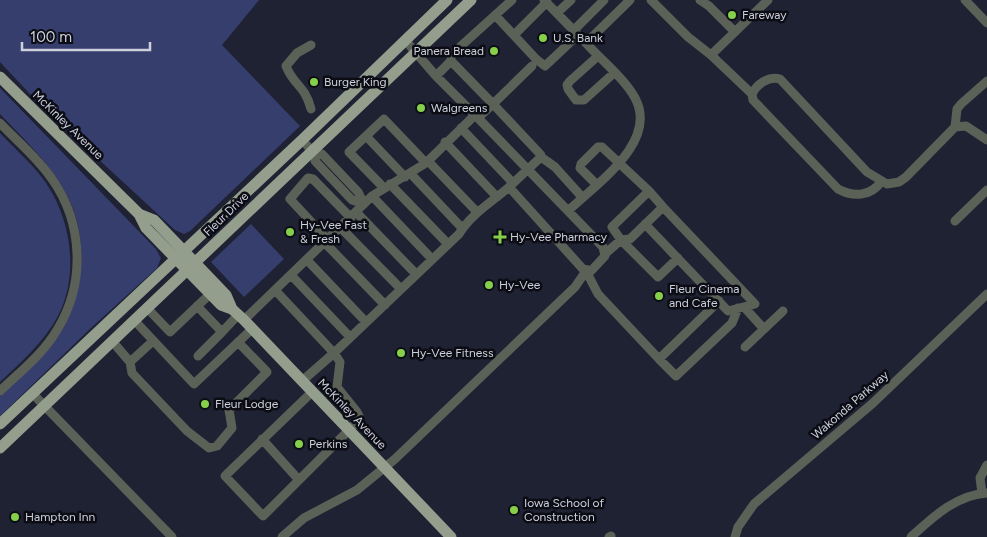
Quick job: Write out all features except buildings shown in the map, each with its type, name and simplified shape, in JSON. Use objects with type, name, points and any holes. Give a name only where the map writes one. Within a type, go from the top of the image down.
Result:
[{"type":"main road","name":"Fleur Drive","points":[[0,424],[302,140],[447,0]]},
{"type":"main road","name":"Fleur Drive","points":[[0,448],[191,266],[314,153],[471,0]]},
{"type":"main road","name":"McKinley Avenue","points":[[0,77],[139,214],[154,220],[179,254],[226,295],[238,315]]},
{"type":"main road","name":"McKinley Avenue","points":[[191,266],[210,294],[238,315],[252,329],[451,537]]},
{"type":"street","points":[[436,76],[451,60],[451,55],[512,0]]},
{"type":"street","points":[[557,13],[571,0]]},
{"type":"street","points":[[495,15],[545,66],[604,0]]},
{"type":"street","points":[[586,43],[630,0]]},
{"type":"street","points":[[651,0],[688,38],[711,55],[752,94],[754,100],[838,189],[847,194],[865,194],[877,188],[881,182]]},
{"type":"street","points":[[700,0],[709,6],[735,32]]},
{"type":"street","points":[[711,55],[768,0]]},
{"type":"street","points":[[965,0],[987,23]]},
{"type":"street","points":[[514,35],[545,1],[614,73],[634,97],[641,114],[640,128],[635,142],[619,161],[568,211]]},
{"type":"street","points":[[405,40],[436,76],[528,169],[606,253]]},
{"type":"street","points":[[311,45],[297,53],[286,66],[289,75],[307,95],[311,109]]},
{"type":"street","points":[[598,56],[570,81],[568,85],[571,94],[576,100],[584,100],[614,73]]},
{"type":"street","points":[[451,60],[540,153],[541,157],[555,167],[582,197]]},
{"type":"street","points":[[198,356],[238,315],[275,290],[327,242],[372,196],[427,162],[461,128],[493,104],[532,66]]},
{"type":"street","points":[[752,94],[766,80],[773,77],[780,79],[867,172],[881,182],[898,182],[906,177],[955,127],[957,109],[987,81]]},
{"type":"street","points":[[448,244],[349,152],[384,119],[477,212]]},
{"type":"street","points":[[0,123],[46,171],[59,190],[70,214],[77,257],[72,296],[57,331],[37,356],[0,391]]},
{"type":"street","points":[[955,127],[966,126],[987,140]]},
{"type":"street","points":[[461,128],[586,271],[598,294],[676,376],[732,323],[741,308]]},
{"type":"street","points":[[366,136],[462,228]]},
{"type":"street","points":[[302,140],[314,153],[315,161],[352,200],[364,204]]},
{"type":"street","points":[[446,142],[497,197]]},
{"type":"street","points":[[596,184],[580,168],[598,147],[602,147],[649,191],[755,304],[728,311],[645,224]]},
{"type":"street","points":[[302,382],[448,244],[477,212],[487,207],[541,157]]},
{"type":"street","points":[[385,305],[290,199],[308,178],[313,178],[416,274]]},
{"type":"street","points":[[955,221],[987,190]]},
{"type":"street","points":[[649,191],[612,227],[621,240],[658,277],[678,258]]},
{"type":"street","points":[[372,196],[432,259]]},
{"type":"street","points":[[282,537],[304,518],[357,490],[384,468],[575,287],[586,271],[591,271],[606,253],[621,240],[630,239],[663,207]]},
{"type":"street","points":[[341,228],[400,289]]},
{"type":"street","points":[[307,260],[366,322]]},
{"type":"street","points":[[291,275],[350,337]]},
{"type":"street","points":[[275,290],[334,353],[340,362],[338,387],[359,416],[349,430],[263,516],[225,476],[312,392]]},
{"type":"street","points":[[147,308],[170,332],[210,294]]},
{"type":"street","name":"Wakonda Parkway","points":[[735,537],[738,527],[754,504],[873,403],[987,294]]},
{"type":"street","points":[[659,358],[719,301]]},
{"type":"street","points":[[197,306],[222,332]]},
{"type":"street","points":[[741,308],[764,329]]},
{"type":"street","points":[[745,347],[783,311]]},
{"type":"street","points":[[134,320],[194,384],[252,329]]},
{"type":"street","points":[[112,341],[130,362],[132,374],[187,430],[209,448],[217,446],[232,428],[229,410],[267,372],[238,342]]},
{"type":"street","points":[[130,362],[153,341]]},
{"type":"street","points":[[32,393],[172,537]]},
{"type":"street","points":[[262,440],[299,480]]},
{"type":"street","points":[[911,537],[933,516],[953,503],[984,493],[980,478],[981,472],[987,466]]},
{"type":"shaded area","points":[[0,0],[259,0],[222,45],[300,126],[190,231],[184,234],[175,230],[44,109],[0,62]]},
{"type":"shaded area","points":[[0,88],[156,249],[161,258],[157,268],[92,327],[0,416],[0,396],[43,354],[65,325],[76,296],[81,253],[79,229],[72,207],[50,168],[0,114]]},
{"type":"shaded area","points":[[0,133],[40,175],[59,206],[69,243],[70,262],[69,281],[65,299],[58,316],[39,343],[0,382]]},
{"type":"shaded area","points":[[251,224],[284,259],[244,297],[211,262]]},
{"type":"place","name":"Fareway","points":[[732,15]]},
{"type":"place","name":"U.S. Bank","points":[[543,38]]},
{"type":"place","name":"Panera Bread","points":[[494,51]]},
{"type":"place","name":"Burger King","points":[[314,82]]},
{"type":"place","name":"Walgreens","points":[[421,108]]},
{"type":"place","name":"Hy-Vee Fast & Fresh","points":[[290,232]]},
{"type":"place","name":"Hy-Vee Pharmacy","points":[[500,237]]},
{"type":"place","name":"Hy-Vee","points":[[489,285]]},
{"type":"place","name":"Fleur Cinema and Cafe","points":[[659,296]]},
{"type":"place","name":"Hy-Vee Fitness","points":[[401,353]]},
{"type":"place","name":"Fleur Lodge","points":[[205,404]]},
{"type":"place","name":"Perkins","points":[[299,444]]},
{"type":"place","name":"Iowa School of Construction","points":[[514,510]]},
{"type":"place","name":"Hampton Inn","points":[[15,517]]}]
